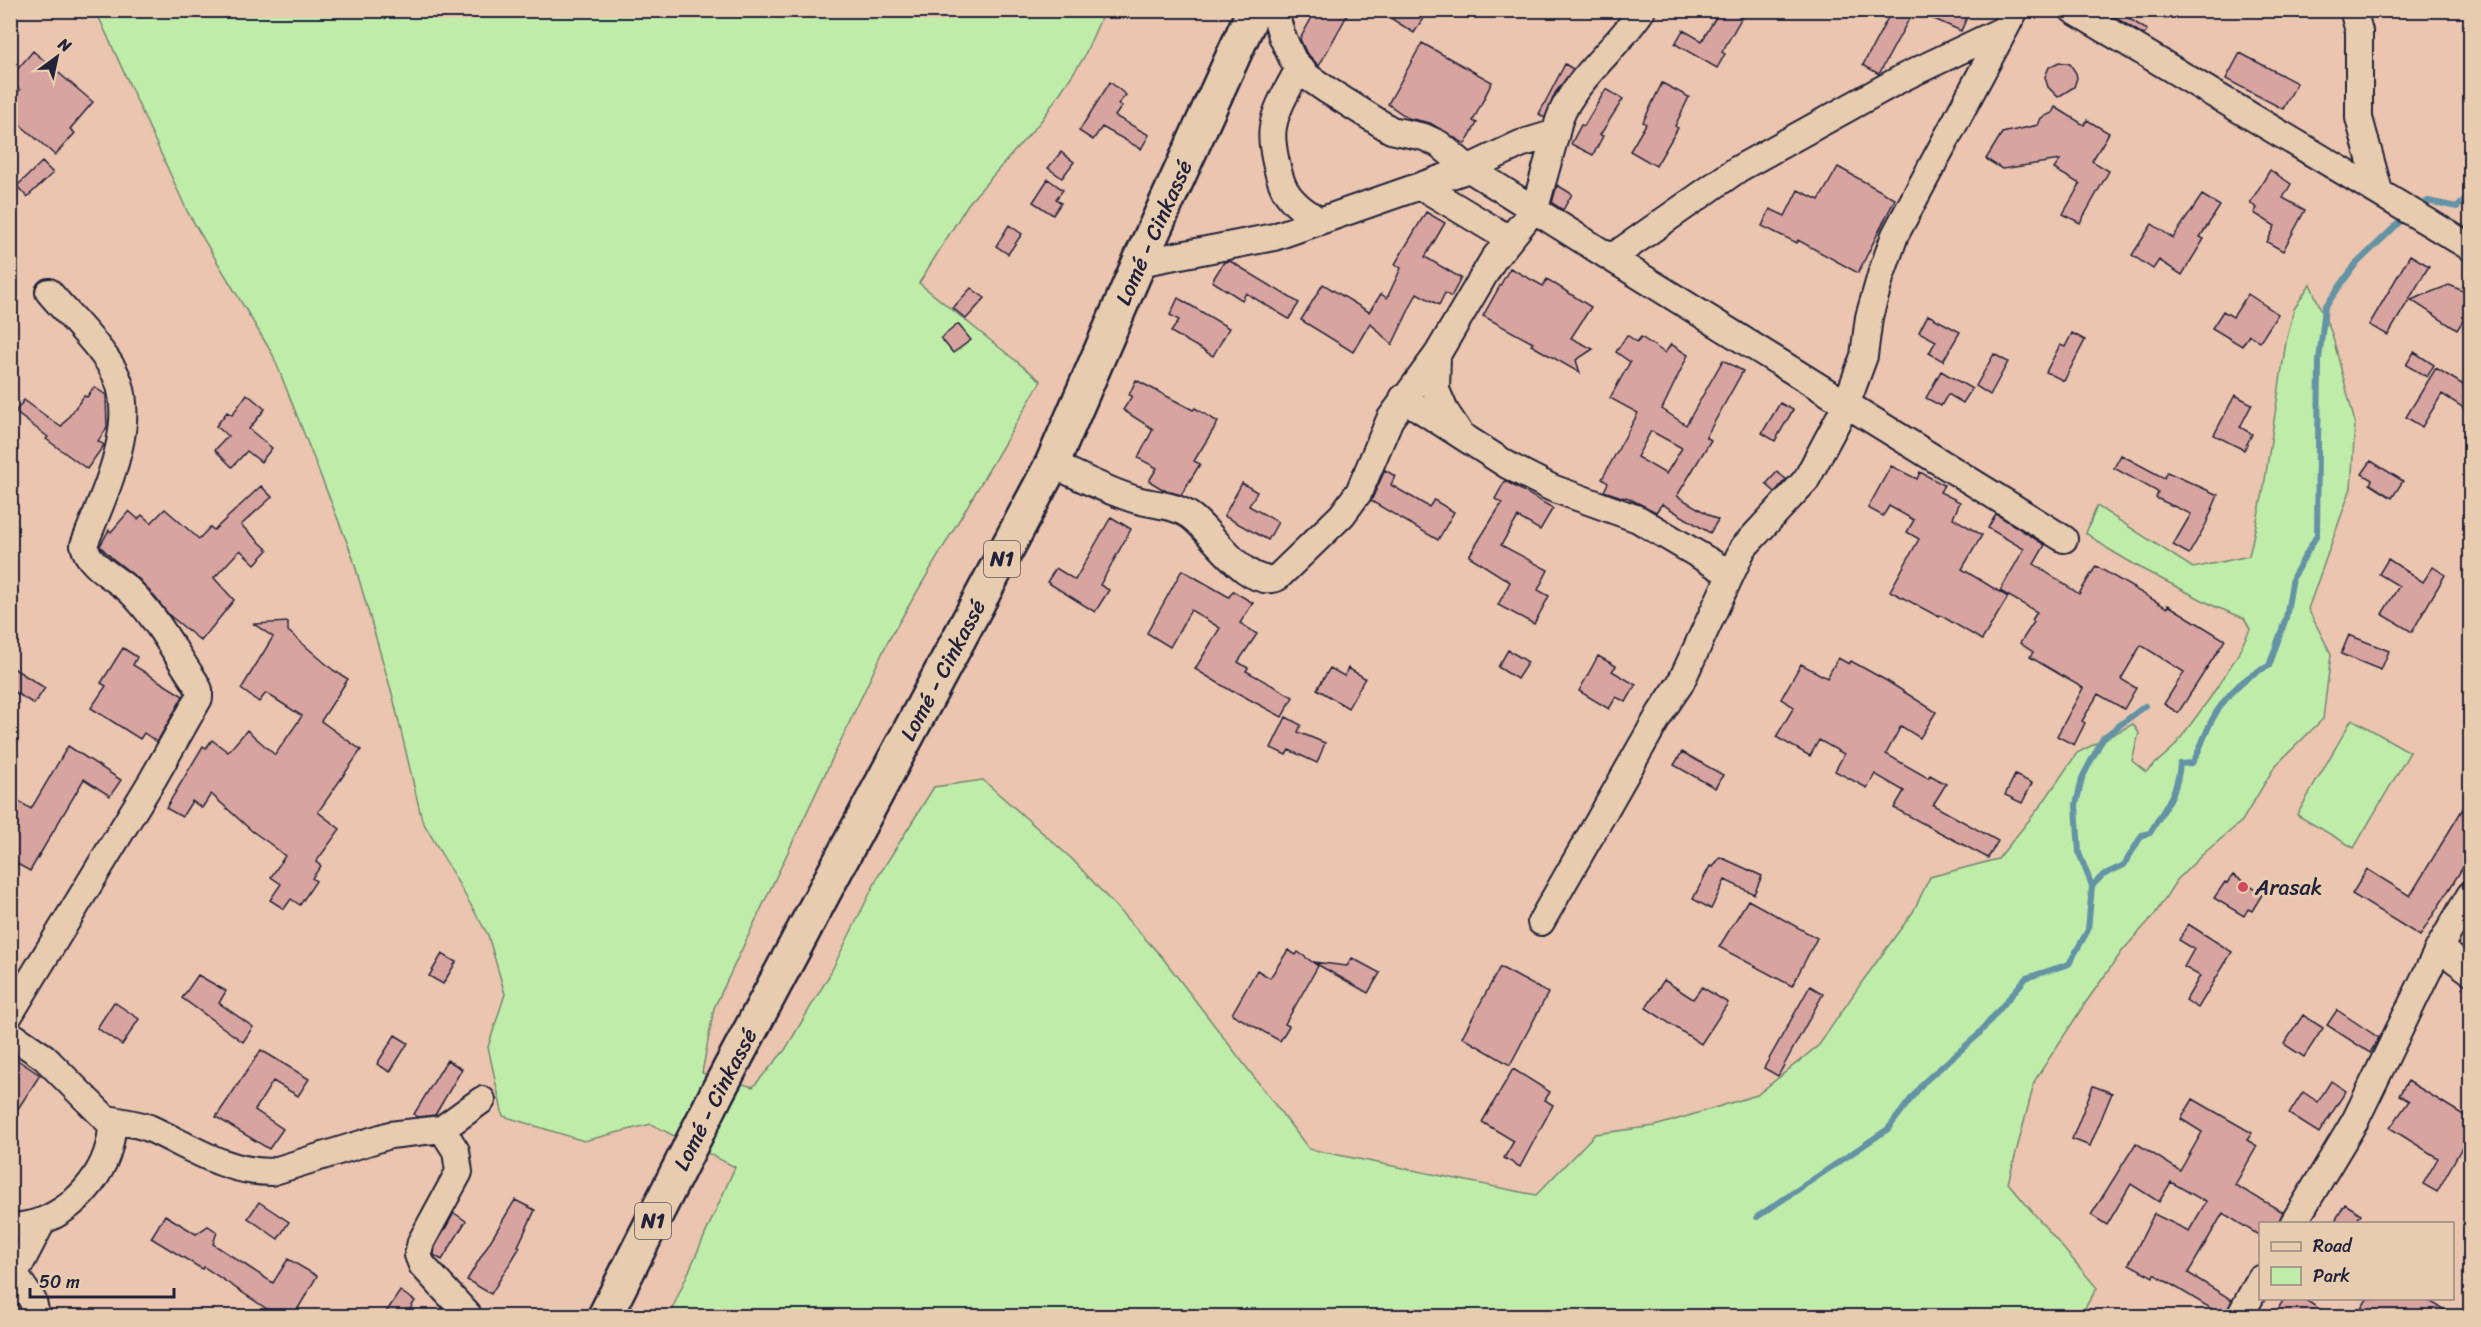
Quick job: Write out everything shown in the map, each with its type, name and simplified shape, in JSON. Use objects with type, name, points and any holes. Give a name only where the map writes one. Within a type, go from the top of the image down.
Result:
[{"type":"highway","name":"Lomé - Cinkassé","points":[[605,1317],[718,1091],[1052,464],[1139,263],[1254,10]]},
{"type":"street","points":[[1274,10],[1282,36],[1299,68],[1317,84],[1391,130],[1424,136],[1439,144],[1468,168],[1846,405],[2064,538]]},
{"type":"street","points":[[1052,464],[1136,500],[1157,503],[1186,514],[1255,578],[1271,581],[1283,573],[1325,532],[1359,492],[1390,419],[1403,398],[1437,354],[1476,286],[1509,239],[1535,208],[1556,133],[1558,117],[1582,83],[1632,27],[1642,10]]},
{"type":"street","points":[[2073,10],[2470,247]]},
{"type":"street","points":[[2353,10],[2359,31],[2359,118],[2388,197]]},
{"type":"street","points":[[1611,258],[1738,169],[2010,20]]},
{"type":"street","points":[[1541,922],[1661,712],[1680,684],[1729,573],[1743,548],[1806,480],[1846,405],[1864,356],[1869,317],[1881,275],[1896,236],[2010,20]]},
{"type":"street","points":[[1299,68],[1282,100],[1273,127],[1273,144],[1285,190],[1299,206],[1319,222]]},
{"type":"street","points":[[1139,263],[1274,237],[1421,186],[1520,144],[1556,133]]},
{"type":"street","points":[[1421,186],[1509,239]]},
{"type":"street","points":[[10,1014],[153,779],[199,698],[199,690],[195,682],[144,607],[86,554],[84,545],[113,473],[126,407],[112,367],[49,292]]},
{"type":"street","points":[[1437,354],[1436,390],[1445,411],[1463,438]]},
{"type":"street","points":[[1403,398],[1509,466],[1552,488],[1638,519],[1729,573]]},
{"type":"street","points":[[2295,1222],[2355,1121],[2439,948],[2470,895]]},
{"type":"street","points":[[2439,948],[2470,971]]},
{"type":"street","points":[[10,1034],[44,1057],[112,1125],[102,1167],[76,1201],[42,1222],[10,1228]]},
{"type":"street","points":[[108,1119],[146,1127],[208,1158],[252,1172],[271,1172],[390,1135],[441,1129],[482,1100]]},
{"type":"street","points":[[441,1129],[456,1151],[459,1172],[421,1242],[418,1255],[422,1265],[468,1315]]},
{"type":"street","points":[[36,1317],[33,1301],[13,1271],[42,1222]]},
{"type":"street","points":[[2240,1317],[2259,1280]]},
{"type":"green space","points":[[96,11],[1104,11],[1083,59],[1041,121],[968,204],[919,283],[1041,381],[888,641],[714,1008],[702,1073],[753,1087],[785,1050],[829,976],[879,875],[934,787],[983,780],[1072,859],[1162,957],[1309,1149],[1536,1195],[1595,1134],[1655,1126],[1757,1095],[1819,1045],[1913,912],[1930,877],[1998,859],[2042,804],[2077,753],[2133,724],[2139,733],[2132,761],[2146,772],[2174,747],[2236,658],[2250,629],[2244,618],[2214,606],[2144,570],[2086,533],[2097,506],[2193,568],[2249,556],[2263,493],[2286,342],[2294,309],[2310,284],[2332,334],[2355,423],[2351,488],[2308,609],[2331,654],[2323,719],[2275,766],[2242,821],[2203,854],[2176,881],[2155,914],[2123,950],[2086,1002],[2035,1080],[2008,1183],[2097,1288],[2080,1316],[669,1316],[735,1167],[651,1124],[584,1141],[503,1116],[488,1047],[505,994],[488,935],[422,820],[393,697],[352,555],[273,355],[188,213]]},
{"type":"green space","points":[[2352,719],[2410,752],[2354,848],[2297,815]]},
{"type":"building","points":[[1316,10],[1350,10],[1319,66],[1306,52],[1300,39]]},
{"type":"building","points":[[1378,10],[1428,10],[1414,33]]},
{"type":"building","points":[[1720,10],[1746,10],[1722,52],[1725,54],[1717,68],[1675,44],[1683,30],[1702,41]]},
{"type":"building","points":[[1892,10],[1914,10],[1879,74],[1863,65]]},
{"type":"building","points":[[1914,10],[1952,10],[1967,17],[1961,31]]},
{"type":"building","points":[[2103,10],[2116,10],[2147,30],[2144,35]]},
{"type":"building","points":[[1422,43],[1492,82],[1473,121],[1477,123],[1465,144],[1430,123],[1408,118],[1388,104]]},
{"type":"building","points":[[33,51],[93,102],[70,129],[75,133],[55,155],[10,116],[10,101],[20,90],[10,82],[10,78]]},
{"type":"building","points":[[2240,53],[2297,83],[2283,109],[2226,79]]},
{"type":"building","points":[[2059,62],[2070,64],[2077,78],[2074,87],[2058,97],[2048,87],[2045,77],[2049,67]]},
{"type":"building","points":[[1565,64],[1573,69],[1555,93],[1545,118],[1539,114]]},
{"type":"building","points":[[1110,82],[1126,95],[1118,104],[1122,106],[1115,116],[1149,135],[1141,149],[1102,127],[1093,140],[1079,131]]},
{"type":"building","points":[[1662,83],[1689,97],[1675,126],[1678,128],[1656,166],[1630,151],[1646,124],[1643,122]]},
{"type":"building","points":[[1606,89],[1623,99],[1600,135],[1603,136],[1593,155],[1571,144]]},
{"type":"building","points":[[2055,107],[2084,125],[2087,120],[2109,133],[2092,161],[2109,171],[2080,223],[2063,214],[2080,184],[2054,169],[2060,160],[2002,169],[1986,159],[2002,133],[2038,125],[2041,118],[2052,113]]},
{"type":"building","points":[[1061,152],[1074,162],[1062,178],[1048,168]]},
{"type":"building","points":[[42,162],[53,173],[27,197],[17,186]]},
{"type":"building","points":[[1838,167],[1895,199],[1858,273],[1798,240],[1797,243],[1762,226],[1770,209],[1785,216],[1798,190],[1819,200]]},
{"type":"building","points":[[2270,170],[2291,184],[2283,198],[2305,210],[2283,251],[2267,242],[2275,226],[2254,213],[2257,208],[2250,203]]},
{"type":"building","points":[[1048,179],[1063,190],[1056,199],[1061,203],[1053,215],[1033,202]]},
{"type":"building","points":[[1557,185],[1572,194],[1563,210],[1552,203]]},
{"type":"building","points":[[2202,195],[2220,206],[2200,237],[2204,239],[2182,275],[2159,260],[2153,269],[2132,255],[2152,224],[2173,238]]},
{"type":"building","points":[[1426,212],[1445,223],[1425,257],[1461,278],[1451,297],[1445,293],[1439,305],[1417,293],[1392,345],[1370,323],[1353,352],[1301,320],[1323,284],[1369,312],[1381,294],[1387,298],[1401,268],[1395,264]]},
{"type":"building","points":[[1009,225],[1022,234],[1008,254],[996,246]]},
{"type":"building","points":[[2410,255],[2429,266],[2388,335],[2369,325]]},
{"type":"building","points":[[1230,261],[1299,303],[1289,319],[1246,293],[1242,300],[1212,281],[1224,262]]},
{"type":"building","points":[[1510,268],[1543,286],[1547,279],[1591,307],[1571,338],[1593,349],[1576,360],[1580,373],[1531,345],[1533,343],[1483,316]]},
{"type":"building","points":[[2449,285],[2470,294],[2470,310],[2457,330],[2411,300]]},
{"type":"building","points":[[971,288],[985,298],[966,319],[953,308]]},
{"type":"building","points":[[2248,294],[2278,314],[2260,342],[2249,335],[2242,346],[2212,328],[2223,311],[2233,317]]},
{"type":"building","points":[[1178,298],[1229,328],[1213,356],[1171,332],[1179,320],[1170,315]]},
{"type":"building","points":[[1928,315],[1960,332],[1943,361],[1929,353],[1936,341],[1919,332]]},
{"type":"building","points":[[958,324],[971,340],[953,353],[941,338]]},
{"type":"building","points":[[2072,333],[2085,340],[2064,381],[2046,372],[2060,345],[2065,347]]},
{"type":"building","points":[[1627,335],[1637,342],[1641,337],[1665,353],[1671,344],[1688,355],[1662,409],[1686,425],[1723,360],[1743,371],[1706,437],[1711,440],[1677,496],[1718,520],[1710,533],[1662,504],[1656,512],[1626,497],[1604,491],[1608,483],[1602,479],[1638,413],[1610,398],[1630,362],[1616,352]],"holes":[[[1651,431],[1682,448],[1666,474],[1637,457]]]},
{"type":"building","points":[[2414,352],[2434,365],[2427,377],[2406,365]]},
{"type":"building","points":[[1994,354],[2008,362],[1990,395],[1976,386]]},
{"type":"building","points":[[2436,368],[2470,389],[2470,412],[2442,394],[2422,427],[2406,417]]},
{"type":"building","points":[[1941,371],[1972,389],[1963,403],[1948,394],[1941,406],[1926,398]]},
{"type":"building","points":[[1136,380],[1193,410],[1195,408],[1218,422],[1194,461],[1200,464],[1181,495],[1164,490],[1149,481],[1157,468],[1138,458],[1153,429],[1123,410],[1132,396],[1129,395]]},
{"type":"building","points":[[94,387],[106,395],[107,428],[98,441],[104,445],[87,469],[46,439],[48,437],[15,412],[24,400],[61,427],[84,396],[87,397]]},
{"type":"building","points":[[247,394],[265,409],[249,429],[272,448],[261,462],[247,451],[232,467],[215,450],[228,436],[216,426],[227,412],[232,415]]},
{"type":"building","points":[[2235,395],[2252,404],[2240,427],[2252,434],[2244,450],[2214,435]]},
{"type":"building","points":[[1780,403],[1793,410],[1775,441],[1762,433]]},
{"type":"building","points":[[2121,455],[2164,478],[2167,472],[2218,495],[2206,524],[2189,554],[2173,545],[2191,514],[2156,498],[2158,492],[2114,468]]},
{"type":"building","points":[[2371,461],[2403,481],[2392,498],[2370,484],[2372,480],[2362,474]]},
{"type":"building","points":[[1891,466],[1917,479],[1920,472],[1944,485],[1940,492],[1960,502],[1953,518],[1982,535],[1962,569],[2008,597],[1982,640],[1940,615],[1939,617],[1890,591],[1919,539],[1907,532],[1914,520],[1889,506],[1883,516],[1868,508]]},
{"type":"building","points":[[1385,470],[1395,476],[1391,485],[1429,507],[1434,500],[1454,512],[1438,540],[1371,501]]},
{"type":"building","points":[[1777,472],[1786,479],[1775,492],[1766,484]]},
{"type":"building","points":[[1505,481],[1553,508],[1540,530],[1518,517],[1501,545],[1548,570],[1538,590],[1549,596],[1534,624],[1498,605],[1510,582],[1469,556],[1502,503],[1495,499]]},
{"type":"building","points":[[1242,483],[1257,492],[1249,506],[1278,522],[1268,540],[1224,516]]},
{"type":"building","points":[[261,486],[272,497],[241,525],[268,550],[255,564],[240,550],[214,578],[234,600],[201,641],[169,615],[140,580],[100,546],[109,530],[111,532],[129,511],[138,519],[142,515],[151,523],[165,509],[199,539],[210,527],[214,530]]},
{"type":"building","points":[[1996,514],[2045,545],[2034,564],[2079,594],[2096,566],[2167,608],[2168,605],[2225,640],[2178,713],[2164,704],[2184,672],[2141,645],[2121,679],[2136,688],[2124,709],[2098,694],[2082,721],[2085,723],[2074,745],[2057,736],[2083,688],[2030,657],[2033,652],[2020,643],[2034,622],[2032,620],[2037,612],[2000,591],[2024,549],[1988,528]]},
{"type":"building","points":[[1111,517],[1131,529],[1100,585],[1109,590],[1095,612],[1047,582],[1056,568],[1075,580]]},
{"type":"building","points":[[2388,559],[2423,582],[2433,567],[2445,575],[2412,632],[2382,614],[2399,586],[2379,574]]},
{"type":"building","points":[[1182,570],[1229,597],[1233,591],[1253,603],[1240,623],[1257,634],[1238,662],[1248,668],[1246,671],[1293,697],[1282,717],[1195,669],[1220,628],[1191,610],[1170,647],[1147,633]]},
{"type":"building","points":[[288,622],[288,631],[333,670],[348,679],[321,721],[361,750],[318,812],[340,829],[316,862],[321,866],[312,878],[316,881],[300,905],[291,899],[284,909],[270,900],[281,884],[271,877],[285,856],[252,831],[211,794],[202,808],[192,801],[182,817],[166,808],[203,746],[206,748],[212,740],[228,752],[247,730],[275,755],[302,716],[266,693],[259,702],[241,689],[273,637],[254,624]]},
{"type":"building","points":[[2349,635],[2389,651],[2381,670],[2341,654]]},
{"type":"building","points":[[123,648],[137,657],[133,665],[183,696],[157,742],[144,733],[140,739],[91,708],[106,686],[101,683]]},
{"type":"building","points":[[1508,650],[1528,662],[1517,679],[1498,667]]},
{"type":"building","points":[[1598,656],[1616,666],[1612,671],[1636,685],[1626,702],[1616,697],[1609,709],[1579,691]]},
{"type":"building","points":[[1838,658],[1849,664],[1851,661],[1936,712],[1920,738],[1901,726],[1886,754],[1928,778],[1930,775],[1946,784],[1933,805],[1998,841],[1988,858],[1894,808],[1904,791],[1875,774],[1867,788],[1835,771],[1844,754],[1819,740],[1810,756],[1776,737],[1794,707],[1781,699],[1801,664],[1827,678]]},
{"type":"building","points":[[10,666],[45,688],[34,704],[10,689]]},
{"type":"building","points":[[1330,668],[1344,676],[1348,668],[1365,678],[1348,708],[1317,689]]},
{"type":"building","points":[[1286,717],[1301,725],[1298,732],[1325,743],[1317,763],[1289,750],[1286,755],[1271,748]]},
{"type":"building","points":[[68,746],[121,780],[110,796],[84,779],[30,871],[10,860],[10,796],[31,809]]},
{"type":"building","points":[[1682,752],[1723,775],[1715,788],[1674,765]]},
{"type":"building","points":[[2015,775],[2032,783],[2022,803],[2005,795]]},
{"type":"building","points":[[2470,797],[2470,856],[2420,936],[2352,894],[2367,869],[2410,896]]},
{"type":"building","points":[[1720,857],[1762,876],[1754,894],[1725,880],[1711,909],[1693,899],[1710,866],[1713,867]]},
{"type":"building","points":[[2233,875],[2263,893],[2252,911],[2248,909],[2244,916],[2214,898]]},
{"type":"building","points":[[1748,900],[1817,938],[1792,986],[1719,947]]},
{"type":"building","points":[[2188,924],[2232,952],[2198,1008],[2186,1000],[2200,976],[2184,967],[2194,949],[2179,940]]},
{"type":"building","points":[[1288,950],[1296,955],[1298,952],[1318,966],[1285,1024],[1289,1026],[1280,1041],[1232,1014],[1257,970],[1270,978]]},
{"type":"building","points":[[442,954],[456,962],[443,984],[429,976]]},
{"type":"building","points":[[1352,958],[1380,973],[1368,993],[1313,962],[1347,966]]},
{"type":"building","points":[[1500,967],[1548,993],[1510,1065],[1462,1037]]},
{"type":"building","points":[[198,975],[226,991],[219,1003],[253,1027],[243,1042],[182,998]]},
{"type":"building","points":[[1664,980],[1693,999],[1702,987],[1728,1003],[1701,1044],[1646,1008]]},
{"type":"building","points":[[1810,986],[1823,994],[1778,1076],[1764,1068]]},
{"type":"building","points":[[114,1002],[139,1019],[122,1045],[97,1028]]},
{"type":"building","points":[[2337,1010],[2379,1038],[2370,1053],[2327,1025]]},
{"type":"building","points":[[2303,1015],[2323,1028],[2304,1057],[2284,1044]]},
{"type":"building","points":[[395,1035],[408,1043],[390,1072],[377,1064]]},
{"type":"building","points":[[261,1050],[309,1079],[298,1096],[273,1081],[255,1110],[283,1129],[269,1149],[216,1117]]},
{"type":"building","points":[[10,1055],[40,1075],[10,1121]]},
{"type":"building","points":[[447,1060],[462,1069],[435,1115],[418,1117],[414,1114]]},
{"type":"building","points":[[1513,1069],[1550,1092],[1545,1100],[1553,1105],[1520,1167],[1504,1158],[1514,1141],[1482,1122]]},
{"type":"building","points":[[2331,1081],[2346,1091],[2319,1133],[2289,1114],[2303,1092],[2318,1102]]},
{"type":"building","points":[[2408,1081],[2470,1119],[2470,1133],[2437,1192],[2423,1184],[2438,1158],[2390,1128],[2409,1101],[2399,1095]]},
{"type":"building","points":[[2093,1086],[2112,1093],[2090,1146],[2072,1139]]},
{"type":"building","points":[[2193,1099],[2252,1133],[2247,1140],[2257,1146],[2235,1185],[2283,1212],[2279,1222],[2259,1222],[2259,1235],[2223,1213],[2188,1273],[2232,1300],[2225,1317],[2154,1274],[2153,1277],[2129,1264],[2154,1214],[2189,1231],[2206,1202],[2171,1182],[2159,1202],[2131,1184],[2107,1225],[2091,1215],[2136,1143],[2180,1171],[2202,1132],[2181,1119]]},
{"type":"building","points":[[515,1200],[535,1210],[518,1246],[520,1247],[491,1294],[467,1280]]},
{"type":"building","points":[[259,1202],[289,1222],[278,1239],[248,1218]]},
{"type":"building","points":[[2345,1204],[2361,1214],[2356,1222],[2334,1222]]},
{"type":"building","points":[[454,1213],[466,1221],[442,1260],[434,1255],[435,1247]]},
{"type":"building","points":[[165,1215],[196,1234],[208,1226],[217,1232],[213,1244],[273,1283],[288,1259],[317,1276],[293,1317],[279,1317],[204,1267],[202,1269],[151,1238]]},
{"type":"building","points":[[400,1291],[415,1301],[405,1317],[383,1317]]},
{"type":"building","points":[[2283,1300],[2306,1300],[2332,1317],[2273,1317]]},
{"type":"building","points":[[2366,1300],[2428,1300],[2457,1317],[2356,1317]]},
{"type":"waterway","points":[[2418,208],[2428,201],[2457,207],[2470,196]]},
{"type":"waterway","points":[[1757,1217],[1888,1129],[1923,1083],[1977,1036],[2026,978],[2069,964],[2088,930],[2092,886],[2103,875],[2124,865],[2142,835],[2150,833],[2173,793],[2180,764],[2192,763],[2223,702],[2248,677],[2269,666],[2286,618],[2293,577],[2317,535],[2319,360],[2325,307],[2355,265],[2407,215]]},
{"type":"waterway","points":[[2092,886],[2079,853],[2076,805],[2082,778],[2103,738],[2145,706]]},
{"type":"place","name":"Arasak","points":[[2243,887]]}]
